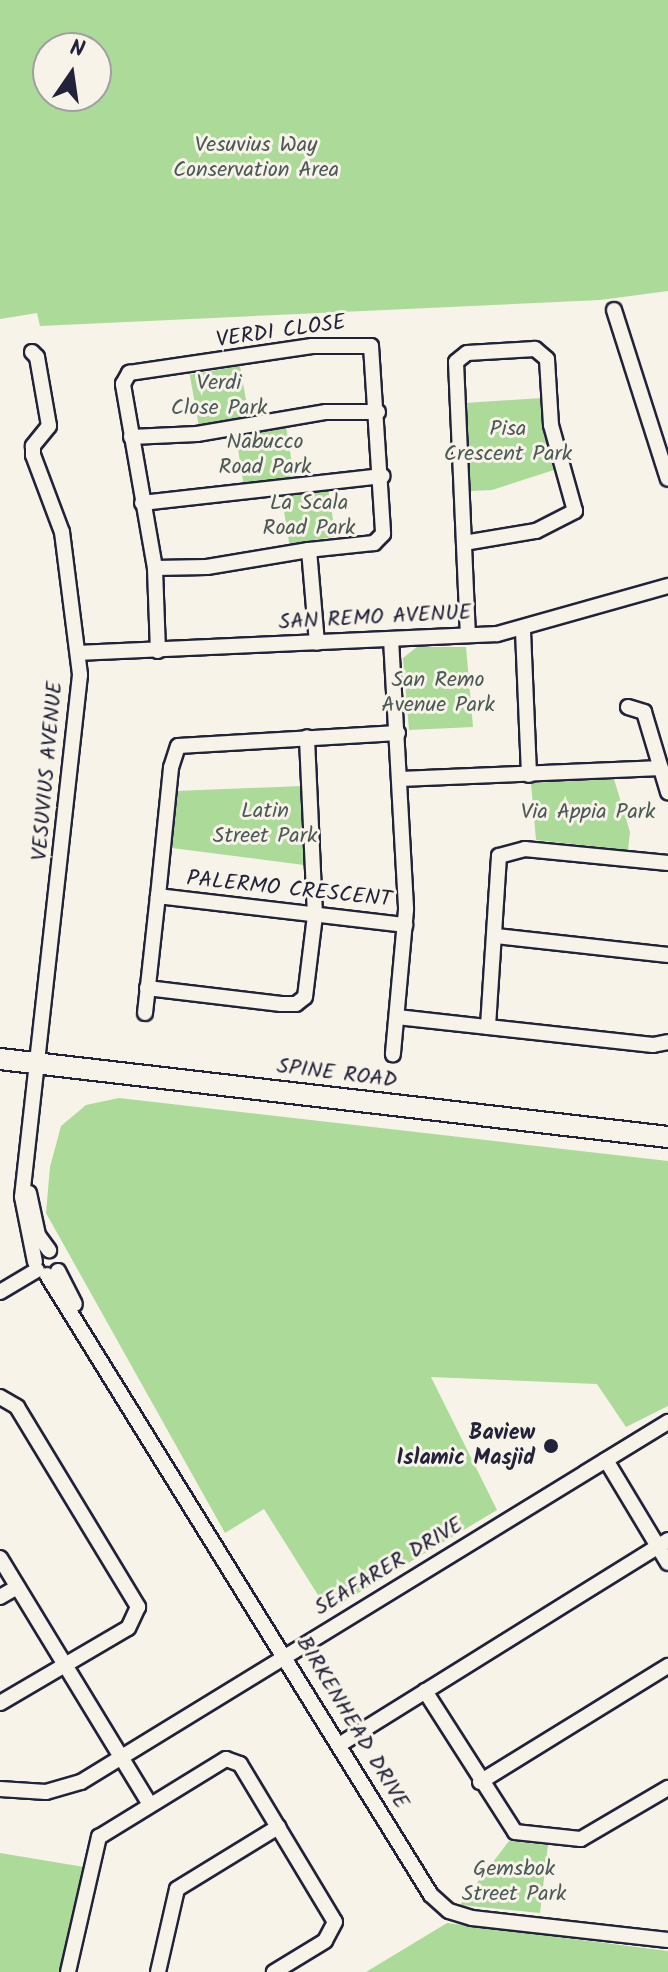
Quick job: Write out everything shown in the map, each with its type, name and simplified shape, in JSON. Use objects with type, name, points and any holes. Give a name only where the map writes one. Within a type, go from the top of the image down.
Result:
[{"type":"main road","name":"SPINE ROAD","points":[[0,1059],[668,1137]]},
{"type":"street","points":[[614,310],[668,479]]},
{"type":"street","name":"VERDI CLOSE","points":[[155,568],[207,567],[379,539],[384,529],[374,349],[364,343],[337,343],[134,371],[123,384],[155,568],[158,651]]},
{"type":"street","points":[[464,543],[536,531],[575,511],[551,425],[547,359],[535,349],[467,353],[456,362],[468,635]]},
{"type":"street","name":"VESUVIUS AVENUE","points":[[32,352],[37,357],[49,426],[33,446],[33,455],[62,532],[78,653],[77,729],[39,1064]]},
{"type":"street","points":[[131,437],[197,434],[326,412],[378,412]]},
{"type":"street","points":[[142,503],[382,476]]},
{"type":"street","points":[[309,550],[317,643]]},
{"type":"street","name":"SAN REMO AVENUE","points":[[78,653],[523,631],[668,586]]},
{"type":"street","points":[[523,631],[529,775]]},
{"type":"street","points":[[391,639],[401,779],[405,925],[393,1054]]},
{"type":"street","points":[[628,707],[644,712],[668,792]]},
{"type":"street","name":"PALERMO CRESCENT","points":[[398,733],[178,746],[171,768],[158,896],[405,925]]},
{"type":"street","points":[[147,988],[296,1004],[309,987],[315,915],[307,737]]},
{"type":"street","points":[[401,779],[661,768]]},
{"type":"street","points":[[488,1027],[496,936],[495,869],[504,852],[541,849],[668,863]]},
{"type":"street","points":[[145,1013],[158,896]]},
{"type":"street","points":[[496,936],[668,955]]},
{"type":"street","points":[[397,1017],[653,1045],[668,1042]]},
{"type":"street","name":"BIRKENHEAD DRIVE","points":[[39,1064],[23,1217],[44,1269],[431,1895],[449,1911],[476,1919],[668,1940]]},
{"type":"street","name":"BIRKENHEAD DRIVE","points":[[26,1173],[38,1235],[49,1250],[59,1255],[44,1269]]},
{"type":"street","points":[[0,1292],[44,1269],[49,1250]]},
{"type":"street","points":[[0,1397],[17,1407],[138,1607],[128,1628],[0,1703]]},
{"type":"street","name":"SEAFARER DRIVE","points":[[0,1789],[58,1791],[122,1758],[668,1422]]},
{"type":"street","points":[[606,1460],[663,1544],[668,1563]]},
{"type":"street","points":[[339,1745],[663,1544]]},
{"type":"street","points":[[0,1558],[149,1803]]},
{"type":"street","points":[[0,1597],[17,1587]]},
{"type":"street","points":[[480,1782],[668,1666]]},
{"type":"street","points":[[425,1691],[480,1782],[515,1832],[571,1840],[591,1835],[668,1788]]},
{"type":"street","points":[[68,1972],[99,1837],[215,1762],[231,1759],[240,1764],[335,1922],[325,1941],[274,1972]]},
{"type":"street","points":[[158,1972],[177,1889],[278,1827]]},
{"type":"green space","name":"Vesuvius Way Conservation Area","points":[[0,0],[668,0],[668,291],[600,300],[40,326],[37,313],[0,319]]},
{"type":"green space","name":"Verdi Close Park","points":[[240,366],[249,416],[199,425],[190,375]]},
{"type":"green space","name":"Pisa Crescent Park","points":[[542,398],[557,469],[492,490],[471,491],[465,403]]},
{"type":"green space","name":"Nabucco Road Park","points":[[286,426],[294,476],[244,484],[236,434]]},
{"type":"green space","name":"La Scala Road Park","points":[[328,488],[336,536],[289,544],[282,495]]},
{"type":"green space","name":"San Remo Avenue Park","points":[[417,647],[466,647],[473,727],[409,730],[403,658]]},
{"type":"green space","name":"Via Appia Park","points":[[614,779],[630,832],[628,850],[536,840],[531,783]]},
{"type":"green space","name":"Latin Street Park","points":[[302,786],[304,865],[172,848],[176,791]]},
{"type":"green space","points":[[119,1098],[668,1161],[668,1406],[626,1427],[597,1384],[431,1377],[497,1510],[328,1611],[264,1509],[225,1533],[46,1213],[50,1167],[61,1126],[86,1105]]},
{"type":"green space","name":"Gemsbok Street Park","points":[[509,1841],[548,1845],[540,1913],[460,1905]]},
{"type":"green space","points":[[0,1853],[84,1867],[61,1972],[0,1972]]},
{"type":"green space","points":[[447,1923],[668,1951],[668,1972],[366,1972]]},
{"type":"place","name":"Baview Islamic Masjid","points":[[551,1446]]}]
